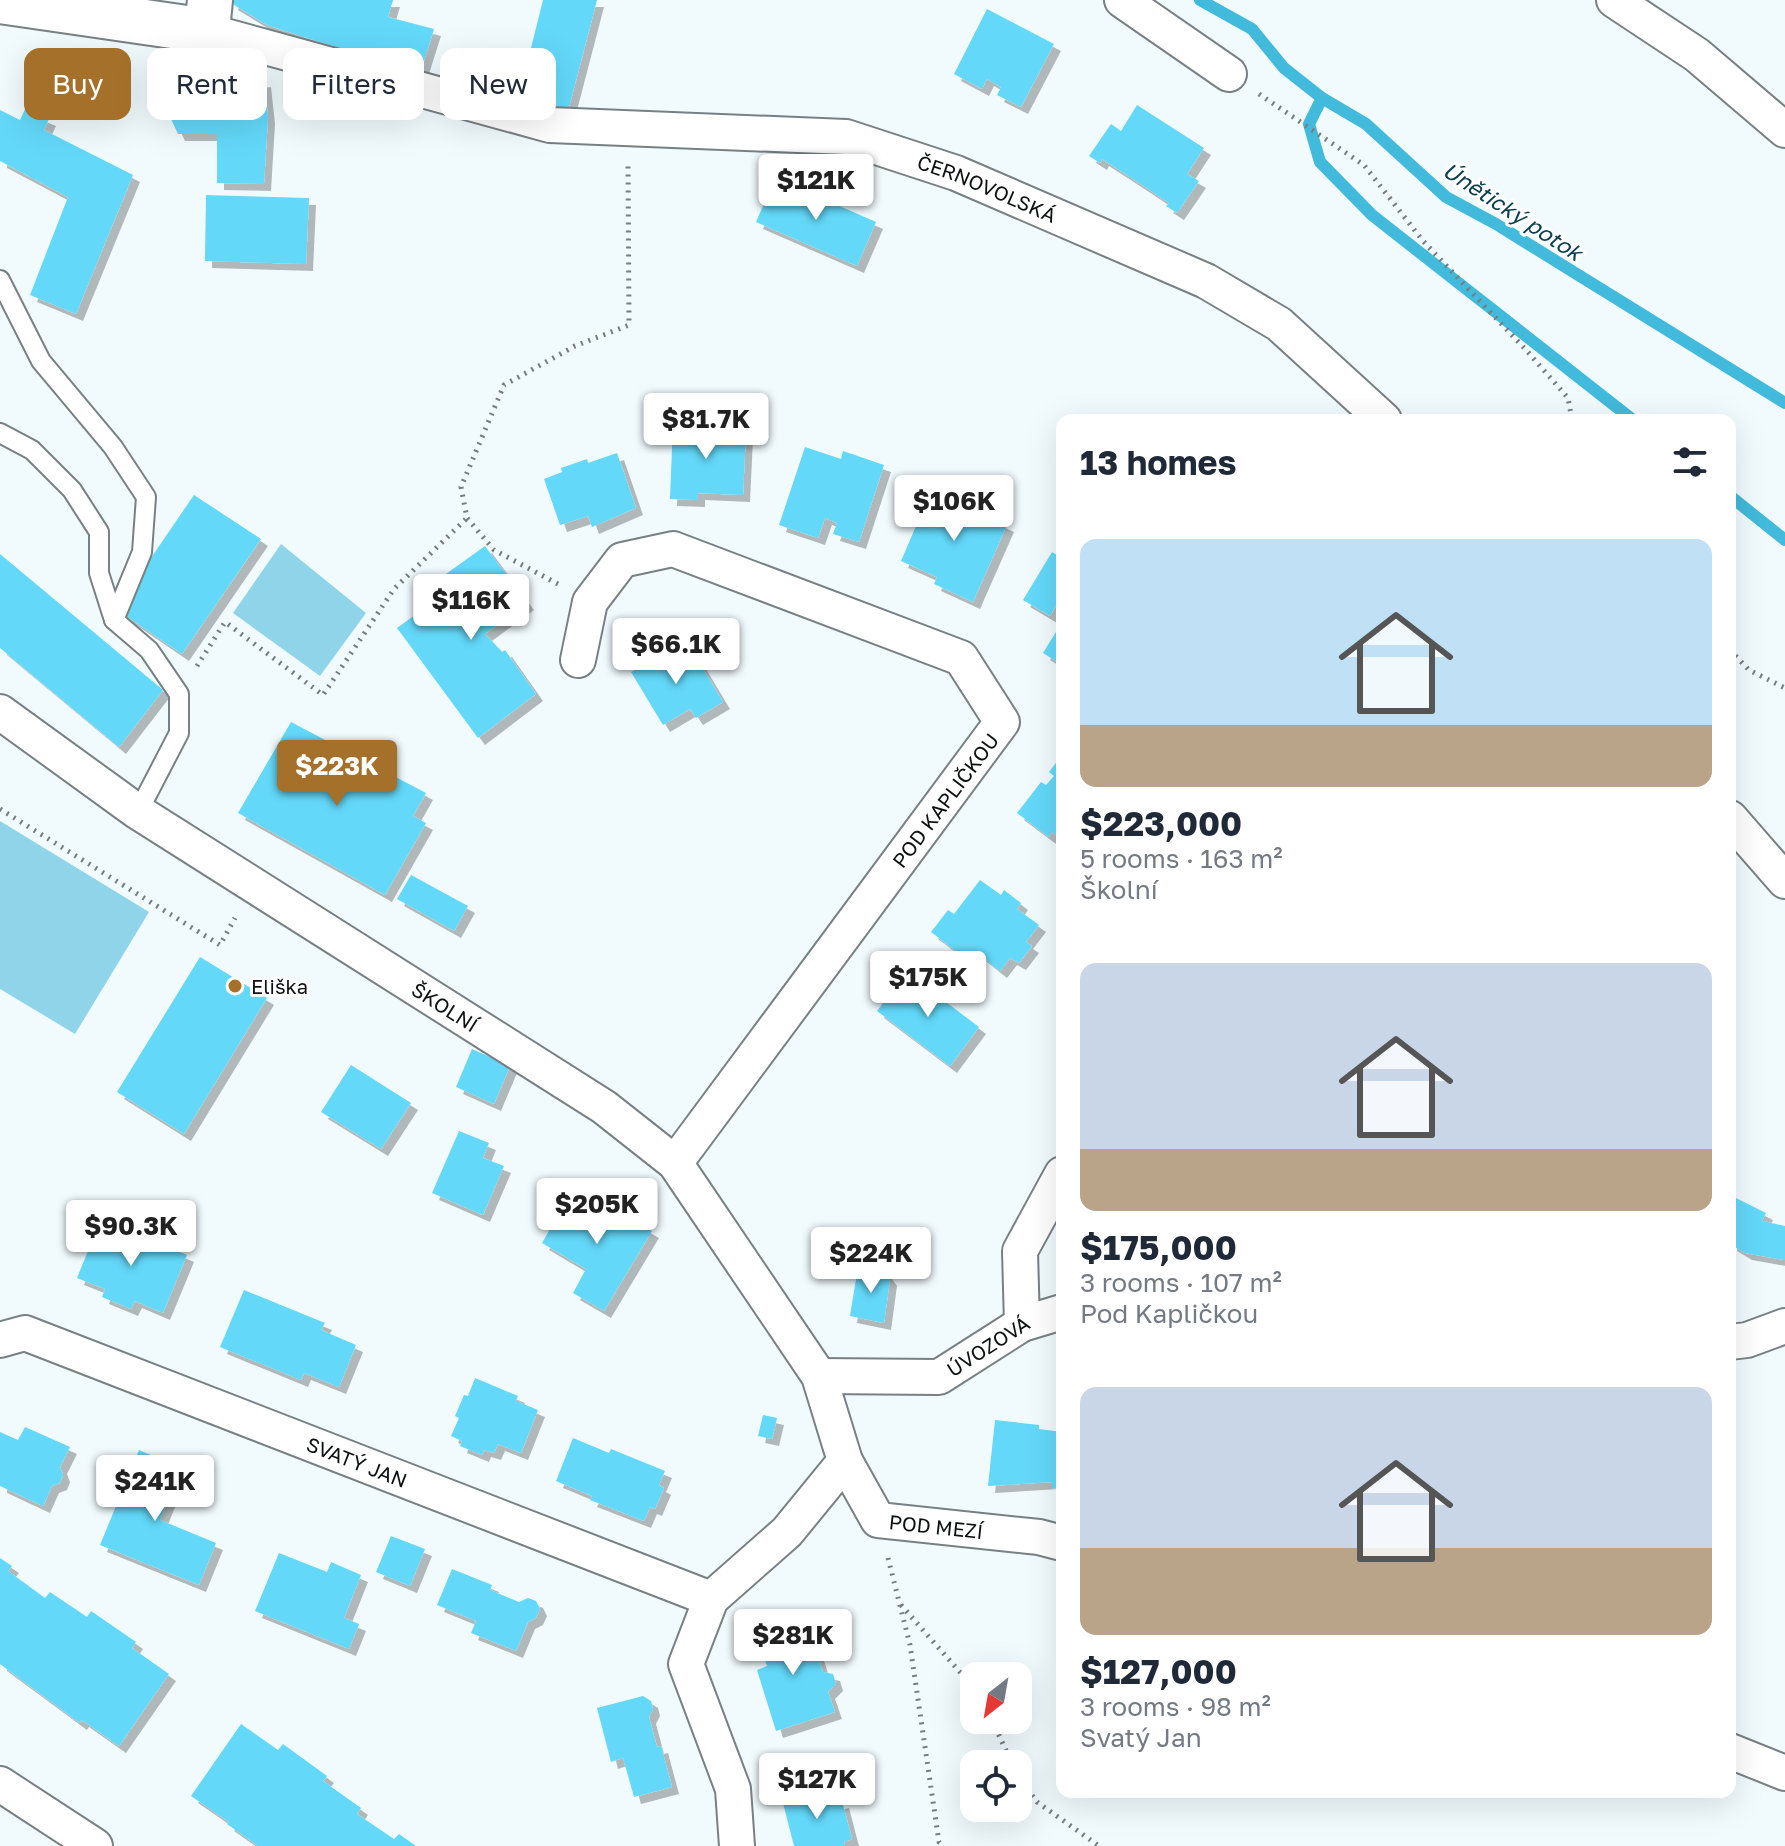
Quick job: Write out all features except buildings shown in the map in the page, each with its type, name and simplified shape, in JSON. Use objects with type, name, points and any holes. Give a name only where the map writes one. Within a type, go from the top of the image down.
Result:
[{"type":"street","points":[[1122,0],[1229,74]]},
{"type":"street","points":[[1614,0],[1697,55],[1785,130]]},
{"type":"street","points":[[0,1],[209,16]]},
{"type":"street","name":"ČERNOVOLSKÁ","points":[[209,16],[550,125],[846,137],[956,173],[1206,281],[1279,324],[1377,414]]},
{"type":"street","name":"POD KAPLIČKOU","points":[[578,660],[590,602],[622,560],[673,549],[961,658],[1002,722],[675,1163]]},
{"type":"street","name":"ŠKOLNÍ","points":[[0,712],[138,812],[604,1107],[675,1163],[819,1376]]},
{"type":"street","points":[[1736,825],[1785,881]]},
{"type":"street","points":[[1022,1324],[1020,1251],[1056,1185]]},
{"type":"street","name":"ÚVOZOVÁ","points":[[819,1376],[939,1377],[1022,1324],[1056,1314]]},
{"type":"street","points":[[1736,1341],[1785,1326]]},
{"type":"street","name":"SVATÝ JAN","points":[[0,1340],[25,1333],[711,1599]]},
{"type":"street","points":[[737,1846],[733,1789],[686,1664],[711,1599],[787,1532],[845,1461],[819,1376]]},
{"type":"street","name":"POD MEZÍ","points":[[845,1461],[878,1520],[1056,1541]]},
{"type":"street","points":[[1736,1753],[1785,1773]]},
{"type":"street","points":[[0,1784],[95,1846]]},
{"type":"lane","points":[[0,280],[41,361],[113,447],[146,497],[142,552],[114,620]]},
{"type":"lane","points":[[0,433],[32,450],[72,490],[99,532],[99,573],[114,620],[149,650],[179,694],[179,733],[138,812]]},
{"type":"path","points":[[1229,74],[1364,165],[1423,241],[1568,398],[1571,414]]},
{"type":"path","points":[[590,602],[494,550],[467,518],[461,487],[504,385],[575,346],[629,325],[628,151],[638,129]]},
{"type":"path","points":[[179,694],[225,622],[323,695],[394,589],[467,518]]},
{"type":"path","points":[[1736,656],[1749,670],[1785,688]]},
{"type":"path","points":[[0,809],[220,945],[254,886]]},
{"type":"path","points":[[878,1520],[910,1645],[939,1842],[944,1846]]},
{"type":"path","points":[[900,1603],[960,1672]]},
{"type":"path","points":[[1032,1795],[1037,1802],[1099,1846]]},
{"type":"shaded area","points":[[281,544],[366,613],[320,676],[233,613]]},
{"type":"shaded area","points":[[0,821],[149,912],[75,1034],[0,989]]},
{"type":"waterway","name":"Únětický potok","points":[[1200,0],[1252,29],[1284,68],[1322,98],[1366,124],[1446,197],[1496,224],[1785,403]]},
{"type":"waterway","points":[[1322,98],[1309,124],[1320,162],[1372,215],[1625,414]]},
{"type":"waterway","points":[[1736,501],[1785,540]]},
{"type":"place","name":"Eliška","points":[[235,986]]}]
